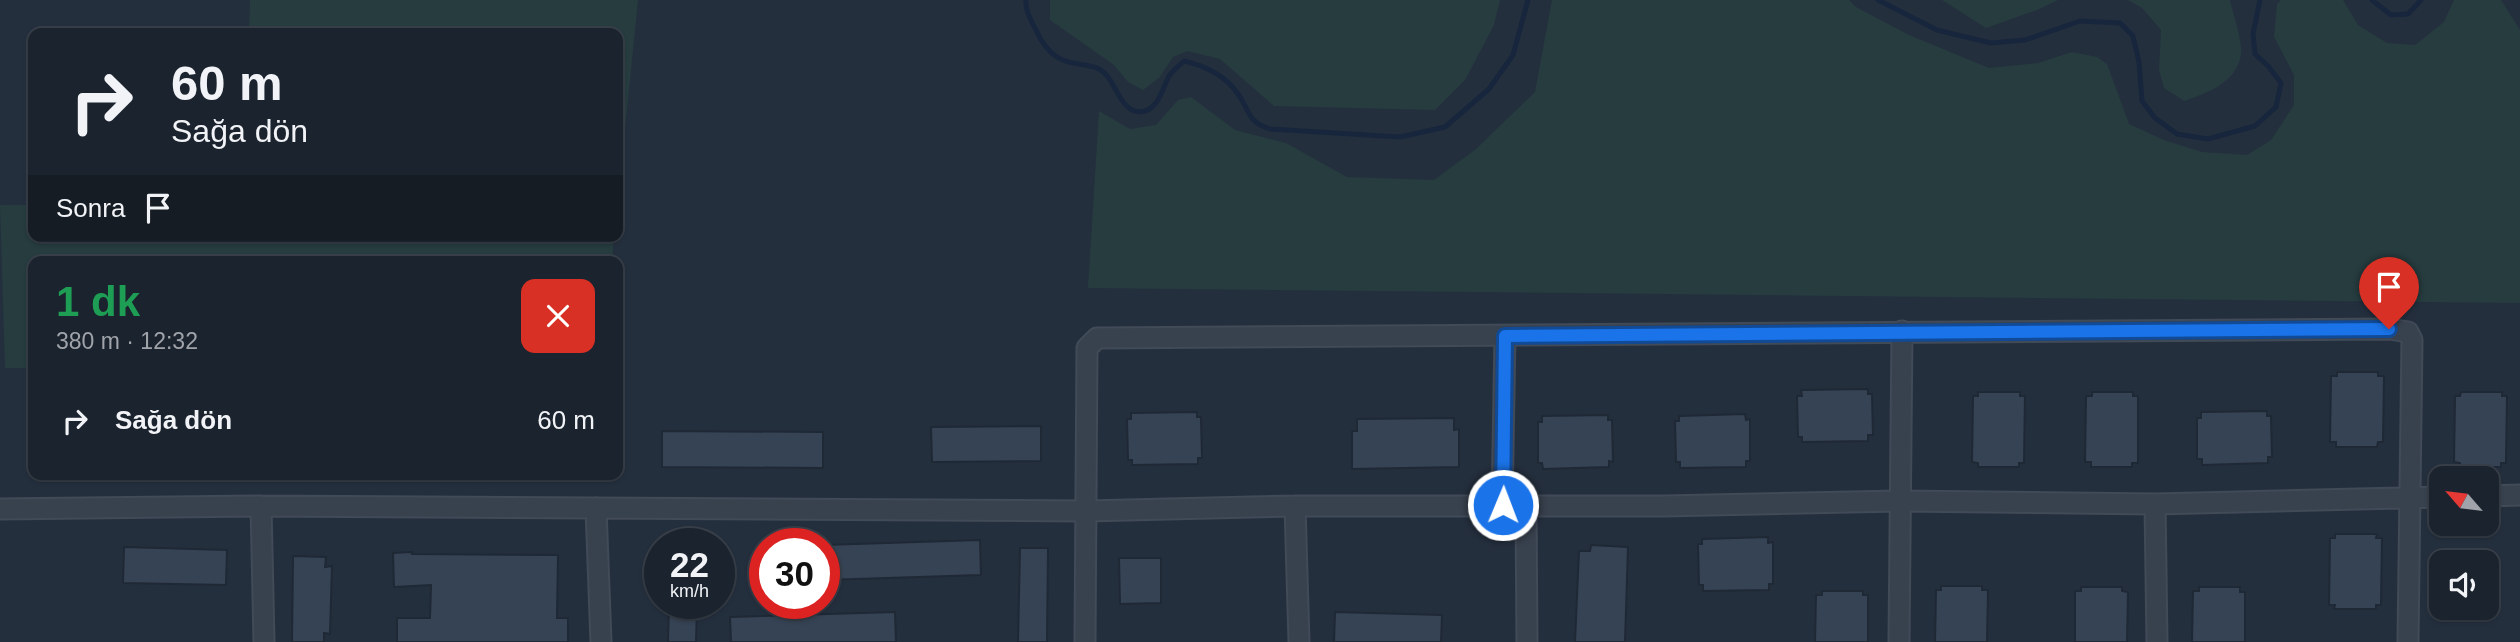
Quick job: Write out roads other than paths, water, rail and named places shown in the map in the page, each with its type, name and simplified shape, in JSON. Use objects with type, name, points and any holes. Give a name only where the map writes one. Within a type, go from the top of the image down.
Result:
[{"type":"street","points":[[1084,642],[1087,348],[1097,338],[2389,329],[2408,332],[2412,340],[2408,642]]},
{"type":"street","points":[[1899,642],[1902,331]]},
{"type":"street","points":[[1503,505],[1505,336]]},
{"type":"street","points":[[2499,496],[2520,495]]},
{"type":"street","points":[[0,509],[261,506],[1086,511],[1295,506],[1664,506],[1899,501],[2155,504],[2429,497]]},
{"type":"street","points":[[2155,504],[2157,642]]},
{"type":"street","points":[[261,506],[264,642]]},
{"type":"street","points":[[1295,506],[1299,642]]},
{"type":"street","points":[[1527,507],[1527,642]]},
{"type":"street","points":[[596,508],[601,642]]},
{"type":"waterway","points":[[1026,0],[1029,15],[1045,45],[1054,55],[1064,61],[1101,70],[1126,106],[1132,110],[1138,112],[1150,109],[1160,96],[1169,76],[1184,61],[1221,77],[1233,87],[1253,119],[1270,129],[1400,137],[1445,127],[1489,89],[1513,55],[1528,0]]},
{"type":"waterway","points":[[1878,0],[1937,30],[1991,43],[2025,40],[2080,21],[2120,23],[2133,36],[2139,62],[2142,101],[2155,118],[2177,134],[2208,139],[2255,126],[2276,107],[2281,83],[2255,54],[2253,34],[2260,0]]},
{"type":"waterway","points":[[2372,0],[2391,15],[2408,14],[2421,0]]}]
